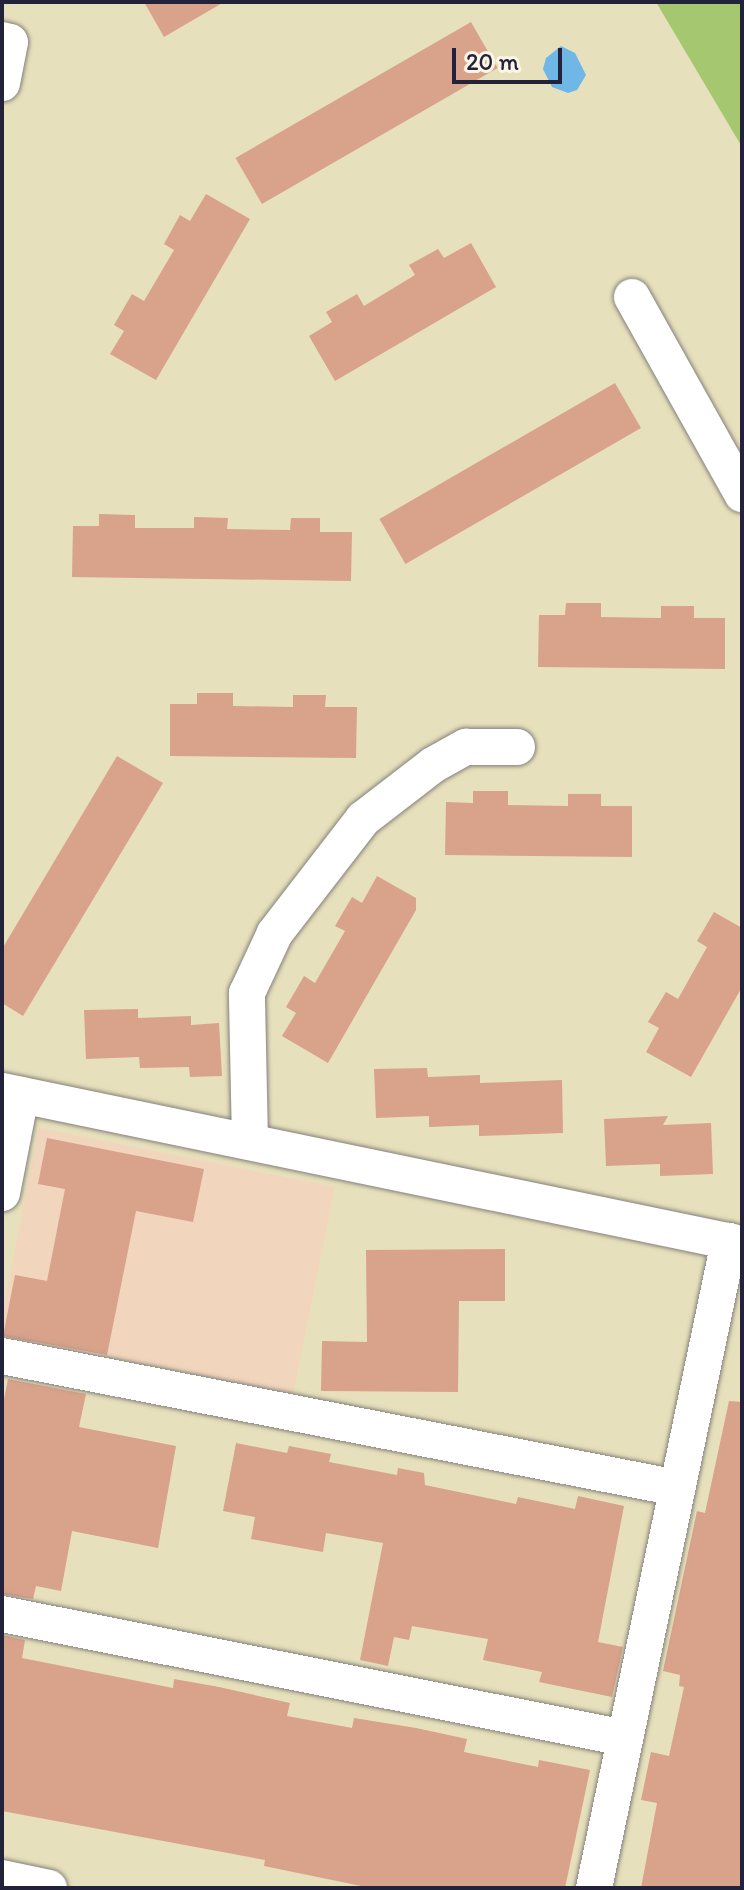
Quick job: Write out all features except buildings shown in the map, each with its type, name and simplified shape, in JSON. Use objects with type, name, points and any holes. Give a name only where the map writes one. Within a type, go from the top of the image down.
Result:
[{"type":"street","points":[[2,40],[10,42],[2,83]]},
{"type":"street","points":[[632,297],[742,494]]},
{"type":"street","points":[[250,1142],[247,993],[275,933],[363,819],[433,765],[466,747],[517,747]]},
{"type":"street","points":[[2,1193],[12,1093],[735,1242],[677,1488],[594,1888]]},
{"type":"street","points":[[2,1356],[677,1488]]},
{"type":"street","points":[[2,1614],[625,1738]]},
{"type":"street","points":[[2,1878],[49,1888]]},
{"type":"shaded area","points":[[39,1128],[335,1187],[293,1394],[2,1337],[2,1315]]},
{"type":"green space","points":[[656,2],[742,2],[742,147]]},
{"type":"water","points":[[561,46],[575,53],[586,75],[577,90],[568,93],[552,87],[543,69],[546,58]]}]
